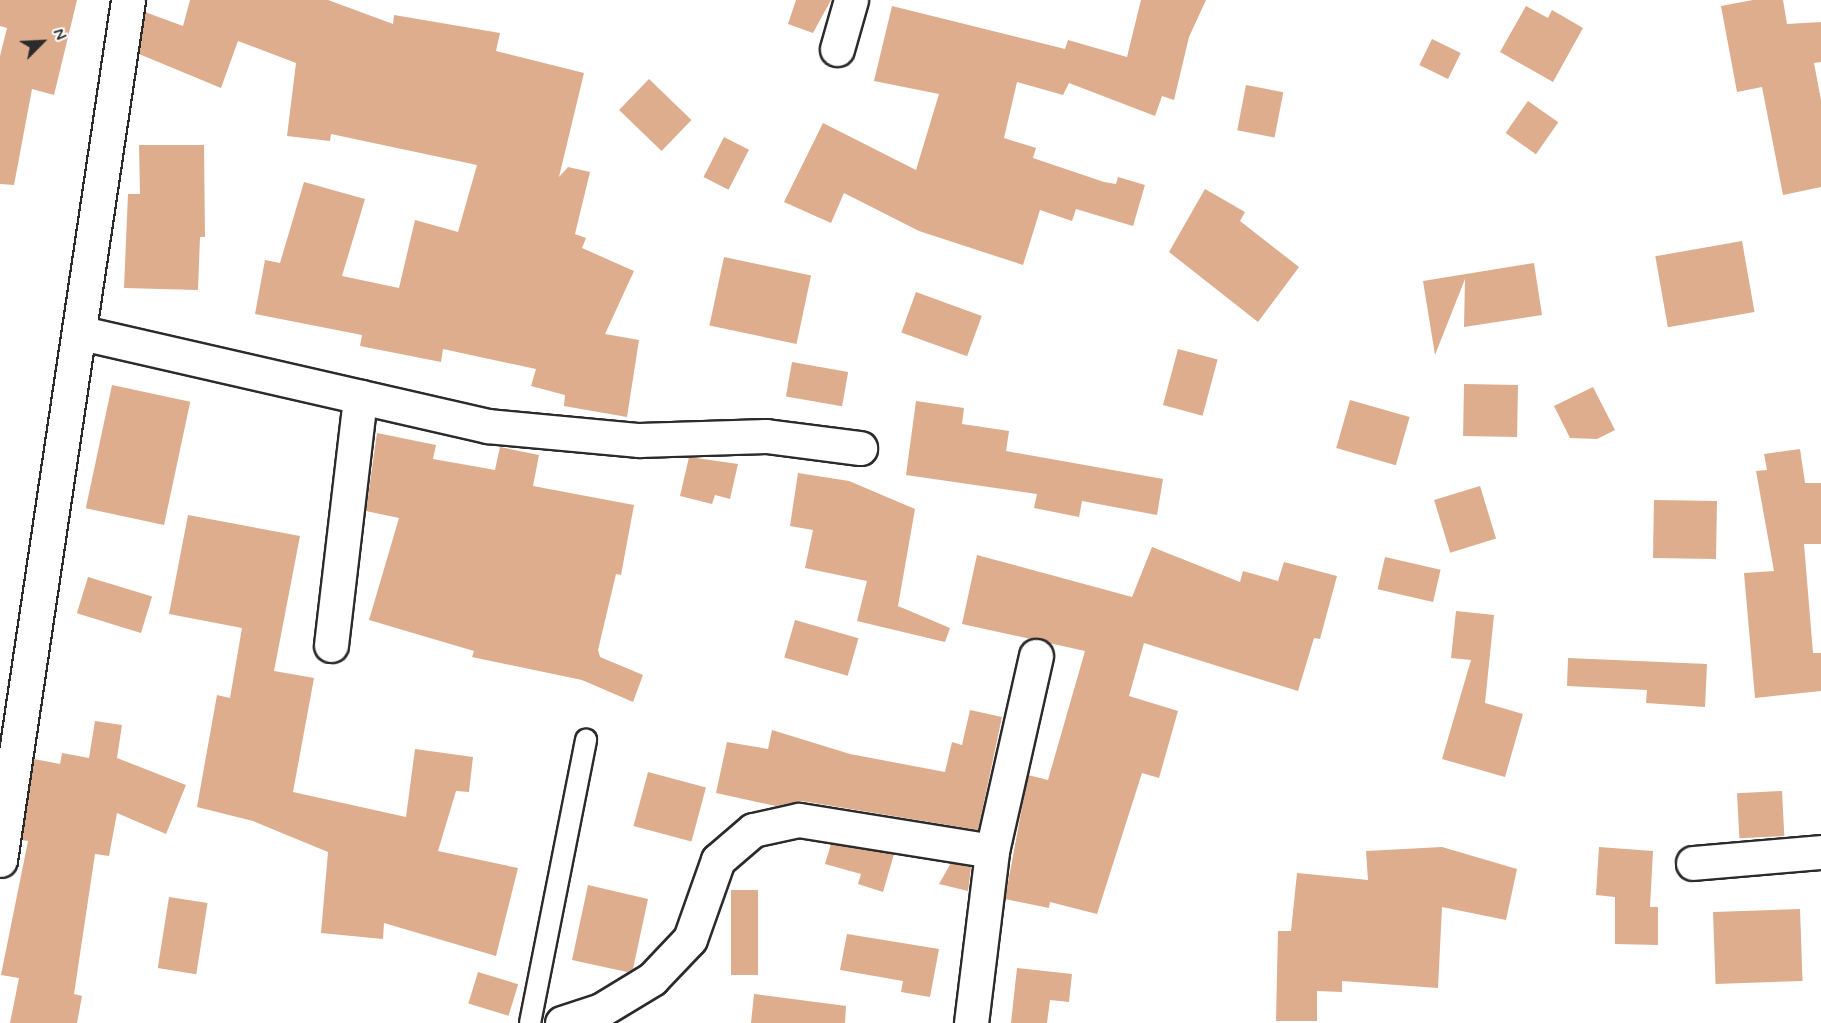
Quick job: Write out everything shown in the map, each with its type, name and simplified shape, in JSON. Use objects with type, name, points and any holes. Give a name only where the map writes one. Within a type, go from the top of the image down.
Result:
[{"type":"street","points":[[0,860],[81,333],[128,0]]},
{"type":"street","points":[[837,49],[851,0]]},
{"type":"street","points":[[81,333],[487,426],[567,436],[681,441],[746,435],[860,448]]},
{"type":"street","points":[[331,645],[360,397]]},
{"type":"street","points":[[971,1023],[992,851],[1036,656]]},
{"type":"street","points":[[562,1023],[601,1010],[652,979],[690,939],[718,860],[753,830],[799,820],[992,851]]},
{"type":"street","points":[[1693,863],[1821,852]]},
{"type":"lane","points":[[530,1023],[586,739]]},
{"type":"building","points":[[0,0],[77,0],[54,95],[32,89],[14,185],[0,184],[0,56],[7,28],[0,26]]},
{"type":"building","points":[[190,0],[328,0],[393,24],[394,15],[500,33],[496,51],[584,73],[559,177],[568,167],[590,172],[575,234],[586,238],[582,248],[634,271],[605,334],[639,340],[627,417],[564,406],[565,395],[531,386],[536,369],[443,349],[441,362],[360,346],[362,335],[255,314],[265,260],[280,263],[304,182],[365,199],[342,276],[399,288],[415,220],[458,232],[477,165],[331,134],[330,141],[287,136],[296,63],[238,41],[221,88],[139,54],[145,12],[183,26]]},
{"type":"building","points":[[796,0],[831,0],[813,33],[788,24]]},
{"type":"building","points":[[1141,0],[1206,0],[1189,37],[1174,100],[1162,96],[1155,116],[1069,83],[1063,95],[1017,82],[1004,138],[1036,148],[1033,158],[1104,182],[1116,184],[1118,177],[1145,185],[1133,226],[1076,209],[1072,221],[1040,210],[1023,265],[919,231],[844,193],[831,223],[784,202],[823,123],[916,170],[939,94],[874,81],[892,6],[1065,49],[1068,40],[1127,57]]},
{"type":"building","points":[[1753,0],[1783,0],[1787,24],[1821,22],[1821,62],[1814,63],[1821,100],[1821,187],[1783,195],[1762,87],[1737,92],[1721,6]]},
{"type":"building","points":[[1526,6],[1548,18],[1552,10],[1583,28],[1553,82],[1500,52]]},
{"type":"building","points":[[1432,39],[1461,53],[1448,79],[1419,65]]},
{"type":"building","points":[[649,79],[691,120],[662,151],[619,110]]},
{"type":"building","points":[[1246,85],[1283,92],[1275,137],[1237,130]]},
{"type":"building","points":[[1528,101],[1558,122],[1536,154],[1506,133]]},
{"type":"building","points":[[724,137],[749,150],[729,190],[704,177]]},
{"type":"building","points":[[139,145],[204,145],[205,237],[200,237],[198,290],[124,288],[128,194],[140,194]]},
{"type":"building","points":[[1205,189],[1245,212],[1240,221],[1299,267],[1258,322],[1169,252]]},
{"type":"building","points":[[1742,241],[1755,312],[1668,327],[1655,256]]},
{"type":"building","points":[[724,257],[811,276],[797,344],[709,325]]},
{"type":"building","points":[[1534,263],[1542,315],[1464,327],[1465,279],[1435,355],[1423,281]]},
{"type":"building","points":[[916,292],[982,316],[967,356],[901,332]]},
{"type":"building","points":[[1178,349],[1218,360],[1203,416],[1163,405]]},
{"type":"building","points":[[792,362],[848,372],[842,406],[786,396]]},
{"type":"building","points":[[1464,384],[1518,385],[1517,437],[1463,436]]},
{"type":"building","points":[[112,385],[190,402],[164,525],[86,508]]},
{"type":"building","points":[[1593,387],[1615,430],[1597,439],[1570,438],[1554,406]]},
{"type":"building","points":[[1350,400],[1410,417],[1396,465],[1336,448]]},
{"type":"building","points":[[916,401],[964,408],[962,424],[1009,431],[1006,451],[1163,479],[1157,515],[1082,501],[1079,517],[1034,508],[1037,494],[906,475]]},
{"type":"building","points":[[377,433],[436,445],[433,459],[495,470],[500,447],[539,455],[533,486],[634,505],[621,575],[616,574],[598,650],[600,657],[643,675],[633,702],[582,680],[472,657],[474,651],[369,620],[399,518],[366,511]]},
{"type":"building","points":[[1800,449],[1805,483],[1821,483],[1821,544],[1804,544],[1813,653],[1821,653],[1821,691],[1755,698],[1744,573],[1774,571],[1756,471],[1767,470],[1764,454]]},
{"type":"building","points":[[689,457],[738,464],[730,499],[715,495],[712,504],[680,496]]},
{"type":"building","points":[[798,473],[849,481],[915,509],[898,606],[950,628],[945,642],[857,621],[867,581],[805,568],[813,530],[790,526]]},
{"type":"building","points":[[1480,486],[1496,539],[1450,553],[1434,500]]},
{"type":"building","points":[[1654,500],[1717,501],[1716,559],[1653,558]]},
{"type":"building","points":[[188,515],[300,536],[274,671],[314,678],[293,792],[406,817],[415,749],[473,757],[469,792],[456,791],[438,851],[518,868],[496,956],[384,923],[383,939],[321,933],[328,852],[253,821],[197,807],[217,695],[230,698],[242,628],[169,614]]},
{"type":"building","points":[[1152,547],[1240,582],[1243,571],[1278,581],[1284,562],[1337,576],[1320,639],[1314,638],[1298,691],[1144,643],[1129,696],[1178,711],[1159,778],[1142,773],[1097,914],[1050,902],[1049,908],[1005,899],[1028,775],[1048,780],[1085,651],[962,624],[977,555],[1132,597]]},
{"type":"building","points":[[1385,557],[1441,570],[1433,602],[1378,589]]},
{"type":"building","points":[[88,577],[152,597],[141,633],[77,613]]},
{"type":"building","points":[[1456,611],[1494,615],[1485,703],[1523,714],[1505,777],[1442,759],[1471,660],[1451,658]]},
{"type":"building","points":[[795,620],[858,638],[848,676],[784,657]]},
{"type":"building","points":[[1568,658],[1707,664],[1705,707],[1646,703],[1647,690],[1567,686]]},
{"type":"building","points":[[970,710],[1002,717],[978,830],[802,801],[776,806],[716,793],[727,742],[768,749],[772,730],[850,754],[945,772],[952,742],[962,745]]},
{"type":"building","points":[[95,721],[122,725],[117,758],[186,785],[166,834],[117,813],[109,856],[95,854],[74,994],[82,996],[77,1023],[10,1023],[19,978],[1,975],[28,841],[22,840],[34,759],[60,764],[62,753],[89,758]]},
{"type":"building","points":[[648,772],[706,788],[691,842],[634,826]]},
{"type":"building","points":[[1782,791],[1784,836],[1739,838],[1737,793]]},
{"type":"building","points":[[831,844],[894,854],[883,892],[858,884],[861,874],[825,864]]},
{"type":"building","points":[[1442,847],[1517,869],[1506,920],[1442,907],[1438,988],[1342,981],[1342,992],[1317,991],[1317,1021],[1276,1021],[1278,931],[1291,931],[1297,873],[1368,880],[1366,851]]},
{"type":"building","points":[[1599,847],[1653,851],[1650,907],[1658,907],[1658,945],[1615,944],[1615,897],[1596,895]]},
{"type":"building","points":[[951,863],[971,867],[968,891],[939,884]]},
{"type":"building","points":[[588,885],[648,899],[633,969],[627,972],[572,960]]},
{"type":"building","points":[[731,890],[758,890],[758,975],[731,975]]},
{"type":"building","points":[[169,897],[208,903],[196,974],[158,968]]},
{"type":"building","points":[[1800,909],[1803,981],[1716,984],[1713,912]]},
{"type":"building","points":[[847,934],[939,949],[930,997],[901,992],[903,981],[840,970]]},
{"type":"building","points":[[1017,968],[1072,974],[1069,1002],[1050,1000],[1047,1023],[1011,1023]]},
{"type":"building","points":[[478,972],[518,984],[509,1016],[468,1004]]},
{"type":"building","points":[[754,994],[846,1006],[845,1023],[751,1023]]}]
